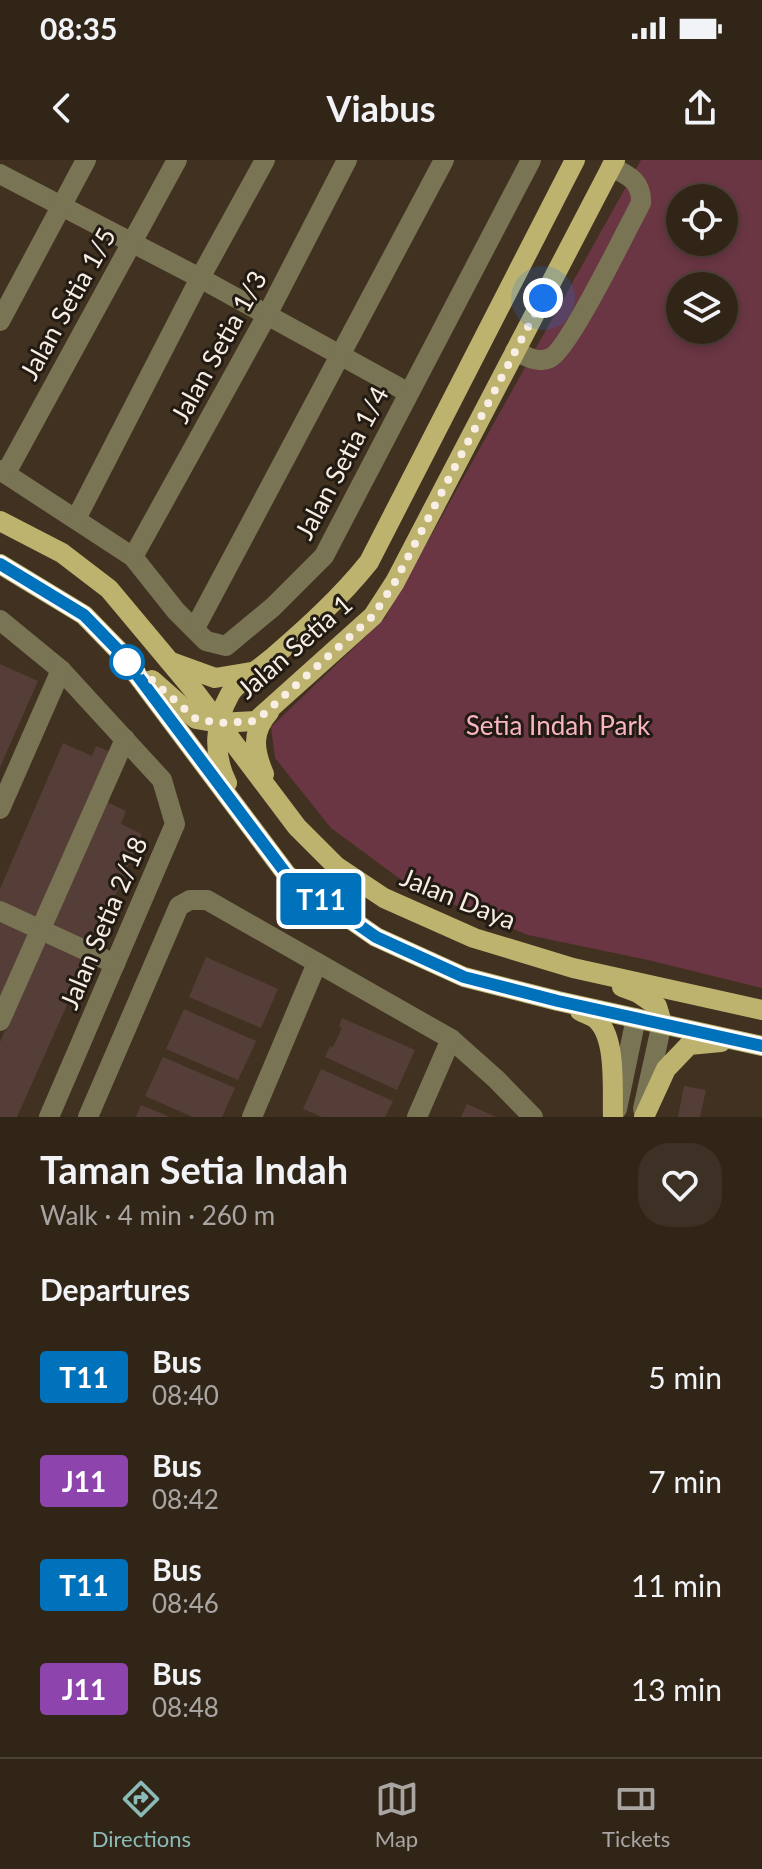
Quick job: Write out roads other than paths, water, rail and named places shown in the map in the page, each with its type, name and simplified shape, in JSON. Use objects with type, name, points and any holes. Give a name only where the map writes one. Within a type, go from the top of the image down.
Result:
[{"type":"main road","name":"Jalan Setia 1","points":[[575,160],[369,562],[346,591],[230,692],[219,723],[256,721],[373,616],[395,582],[613,163]]},
{"type":"main road","name":"Jalan Daya","points":[[0,521],[62,553],[109,589],[219,723],[297,827],[336,866],[384,898],[474,938],[573,968],[762,1010]]},
{"type":"main road","points":[[0,564],[84,615],[119,651],[196,719],[219,723],[216,746],[220,768],[247,823]]},
{"type":"main road","points":[[119,651],[287,875],[376,937],[464,977],[636,1018],[660,1015],[758,1045]]},
{"type":"main road","points":[[167,660],[215,678],[257,671]]},
{"type":"main road","points":[[274,796],[256,756],[255,740],[260,722],[281,699]]},
{"type":"main road","points":[[573,968],[638,993],[660,1015]]},
{"type":"main road","points":[[660,1015],[678,999],[724,1001]]},
{"type":"main road","points":[[558,1001],[596,1019],[607,1036],[614,1117]]},
{"type":"main road","points":[[642,1117],[666,1069],[689,1045],[713,1042],[758,1045]]},
{"type":"street","points":[[0,321],[86,160]]},
{"type":"street","name":"Jalan Setia 1/5","points":[[3,472],[177,160]]},
{"type":"street","points":[[76,519],[200,278],[265,160]]},
{"type":"street","name":"Jalan Setia 1/3","points":[[133,557],[267,315],[347,160]]},
{"type":"street","points":[[195,628],[444,160]]},
{"type":"street","name":"Jalan Setia 1/4","points":[[3,472],[133,557],[176,611],[206,641],[226,646],[273,607],[324,556],[531,160]]},
{"type":"street","points":[[515,351],[533,360],[549,359],[561,350],[602,278],[641,203],[642,191],[631,176],[613,163]]},
{"type":"street","points":[[0,174],[200,278],[409,393]]},
{"type":"street","name":"Jalan Setia 2/18","points":[[1,623],[61,670],[162,780],[175,824],[49,1117]]},
{"type":"street","points":[[0,809],[61,670]]},
{"type":"street","points":[[0,1021],[125,739]]},
{"type":"street","points":[[88,1117],[179,906],[190,900],[207,900],[451,1039],[533,1117]]},
{"type":"street","points":[[0,911],[115,964]]},
{"type":"street","points":[[252,1117],[317,963]]},
{"type":"street","points":[[642,1117],[660,1015]]},
{"type":"street","points":[[614,1117],[636,1018]]},
{"type":"street","points":[[417,1117],[451,1039]]},
{"type":"park label","name":"Setia Indah Park","points":[[558,726]]}]
